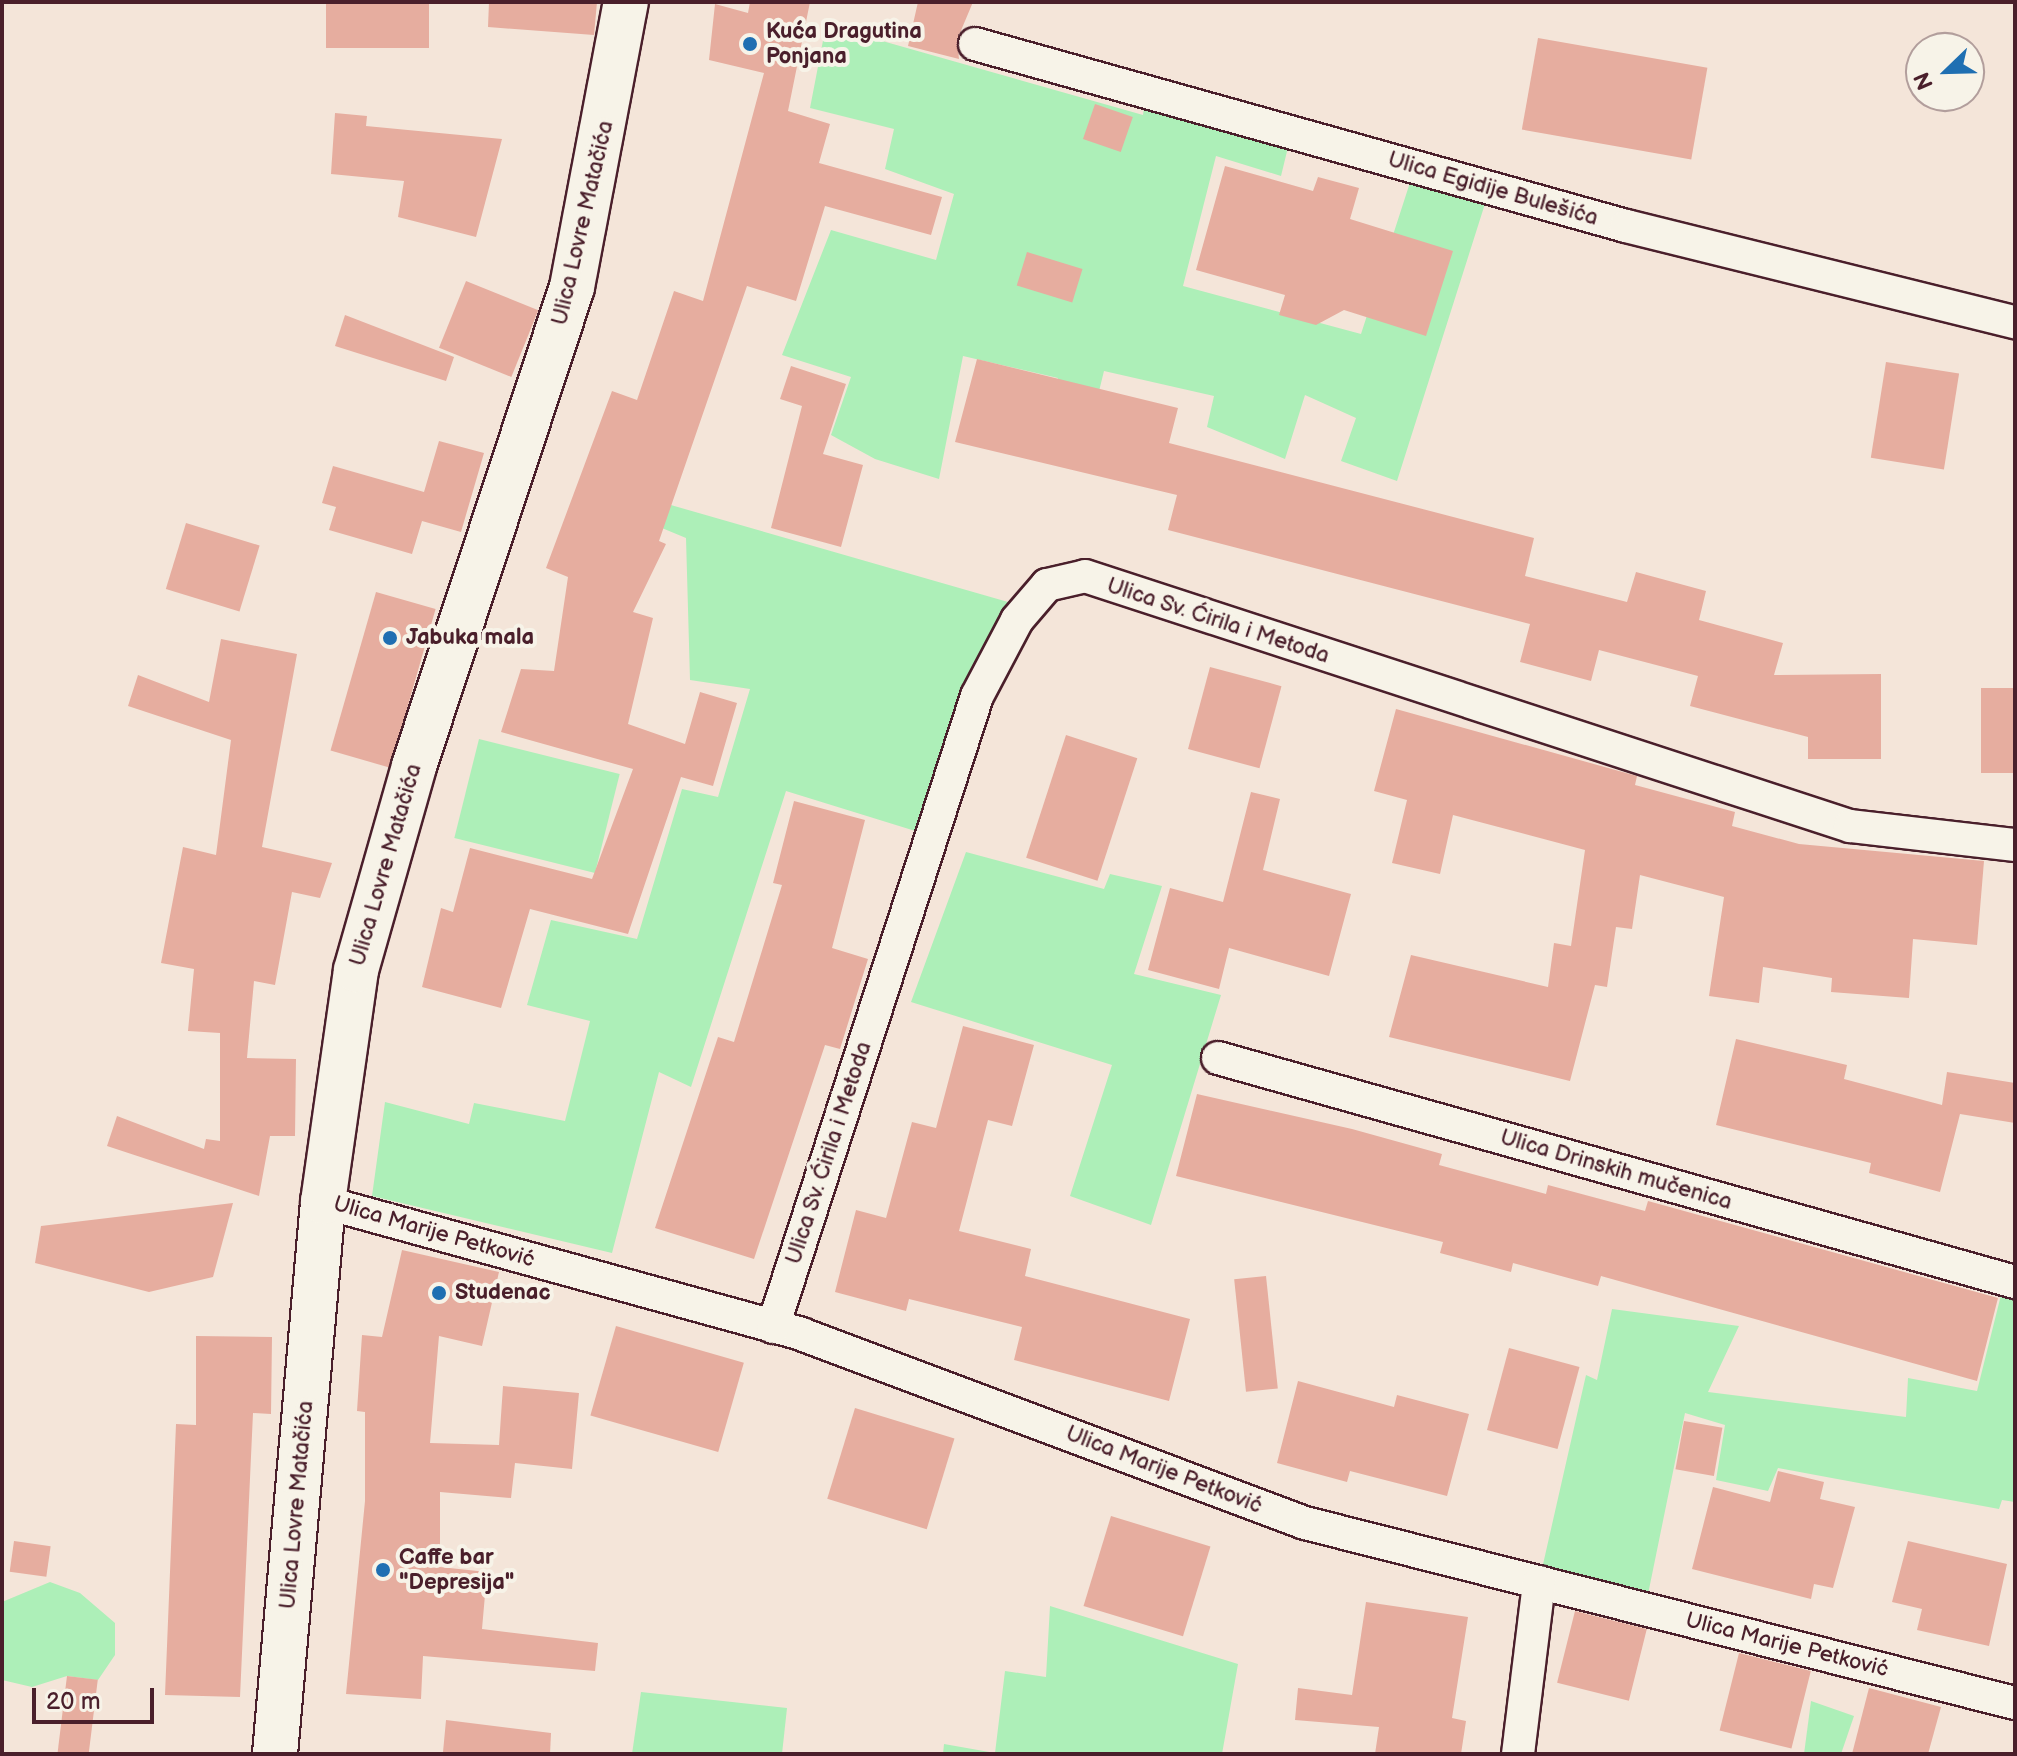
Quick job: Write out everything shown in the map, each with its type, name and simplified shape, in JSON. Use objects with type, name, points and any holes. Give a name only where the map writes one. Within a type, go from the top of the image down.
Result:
[{"type":"main road","name":"Ulica Lovre Matačića","points":[[275,1754],[323,1202],[356,970],[414,766],[572,287],[626,2]]},
{"type":"street","name":"Ulica Egidije Bulešića","points":[[975,44],[1626,226],[2015,322]]},
{"type":"street","name":"Ulica Sv. Ćirila i Metoda","points":[[773,1327],[977,696],[1017,620],[1047,585],[1085,576],[1850,826],[2015,845]]},
{"type":"street","name":"Ulica Drinskih mučenica","points":[[1218,1058],[2015,1282]]},
{"type":"street","name":"Ulica Marije Petković","points":[[323,1202],[773,1327],[1305,1523],[2015,1703]]},
{"type":"street","points":[[1518,1754],[1539,1582]]},
{"type":"green space","points":[[826,25],[1143,115],[1145,99],[1290,139],[1281,176],[1216,156],[1183,286],[1361,334],[1415,167],[1490,188],[1397,481],[1341,461],[1356,418],[1305,395],[1285,459],[1207,427],[1214,396],[1104,371],[1080,468],[1039,451],[1058,378],[963,356],[939,479],[875,459],[831,435],[851,377],[782,355],[831,230],[936,260],[954,194],[885,169],[894,129],[810,108]]},
{"type":"green space","points":[[650,499],[1008,602],[925,834],[786,791],[691,1087],[659,1072],[612,1253],[372,1196],[385,1102],[469,1124],[474,1103],[565,1121],[590,1021],[527,1005],[551,920],[637,939],[682,789],[718,797],[750,689],[690,680],[686,538],[645,521]]},
{"type":"green space","points":[[479,739],[620,774],[595,873],[454,838]]},
{"type":"green space","points":[[966,852],[1104,889],[1110,874],[1162,886],[1134,974],[1221,995],[1151,1225],[1070,1196],[1112,1065],[911,1002]]},
{"type":"green space","points":[[2005,1279],[2015,1282],[2015,1502],[2002,1500],[1999,1509],[1778,1468],[1768,1491],[1716,1480],[1725,1425],[1685,1413],[1645,1609],[1539,1582],[1586,1375],[1597,1380],[1612,1309],[1739,1326],[1708,1392],[1906,1417],[1908,1378],[1977,1391]]},
{"type":"green space","points":[[50,1582],[80,1593],[115,1623],[115,1655],[98,1680],[67,1676],[32,1687],[2,1680],[2,1602]]},
{"type":"green space","points":[[1050,1606],[1238,1664],[1222,1754],[943,1754],[944,1744],[995,1753],[1005,1671],[1046,1677]]},
{"type":"green space","points":[[641,1692],[787,1708],[782,1754],[632,1754]]},
{"type":"green space","points":[[1811,1701],[1854,1716],[1841,1754],[1804,1754]]},
{"type":"building","points":[[326,2],[429,2],[429,48],[326,48]]},
{"type":"building","points":[[489,2],[597,2],[594,35],[488,27]]},
{"type":"building","points":[[750,2],[810,2],[788,111],[830,124],[819,163],[942,197],[931,235],[825,206],[796,301],[747,286],[659,541],[666,544],[633,612],[653,618],[628,724],[685,744],[700,692],[737,703],[713,786],[681,777],[628,934],[530,909],[501,1008],[422,987],[441,908],[453,912],[470,848],[592,879],[633,769],[501,732],[521,669],[554,671],[568,577],[546,568],[612,391],[637,400],[674,291],[703,301],[764,73],[709,60],[715,4],[748,13]]},
{"type":"building","points":[[918,2],[973,2],[957,40],[959,59],[908,46]]},
{"type":"building","points":[[1538,38],[1707,68],[1691,159],[1522,130]]},
{"type":"building","points":[[1095,104],[1133,117],[1121,152],[1083,139]]},
{"type":"building","points":[[335,113],[367,116],[366,126],[502,139],[476,237],[398,217],[404,181],[331,174]]},
{"type":"building","points":[[1225,166],[1313,191],[1318,177],[1359,188],[1350,219],[1453,251],[1426,336],[1344,310],[1316,325],[1279,315],[1285,295],[1196,270]]},
{"type":"building","points":[[1027,252],[1082,269],[1072,302],[1017,285]]},
{"type":"building","points":[[466,281],[538,310],[511,377],[439,348]]},
{"type":"building","points":[[345,315],[454,357],[446,381],[335,346]]},
{"type":"building","points":[[977,359],[1178,408],[1169,443],[1534,538],[1525,576],[1627,602],[1636,572],[1706,591],[1699,620],[1783,643],[1774,675],[1881,674],[1881,759],[1808,759],[1808,737],[1690,706],[1698,676],[1599,650],[1591,681],[1520,662],[1530,624],[1168,530],[1177,495],[955,442]]},
{"type":"building","points":[[1886,362],[1959,374],[1944,469],[1871,458]]},
{"type":"building","points":[[791,366],[846,384],[823,454],[863,465],[841,547],[771,528],[802,406],[780,399]]},
{"type":"building","points":[[439,441],[484,453],[461,532],[422,521],[412,554],[329,530],[336,507],[322,503],[333,466],[424,492]]},
{"type":"building","points":[[186,523],[260,546],[239,611],[166,589]]},
{"type":"building","points":[[376,592],[436,609],[390,768],[331,751]]},
{"type":"building","points":[[221,639],[297,654],[262,847],[332,863],[320,898],[292,892],[275,985],[254,981],[247,1058],[296,1059],[295,1136],[270,1136],[259,1196],[107,1146],[117,1116],[204,1149],[206,1139],[220,1141],[220,1033],[188,1031],[194,969],[161,963],[183,847],[216,855],[231,740],[128,706],[138,675],[209,702]]},
{"type":"building","points":[[1210,667],[1281,686],[1259,768],[1188,749]]},
{"type":"building","points":[[1981,688],[2015,688],[2015,773],[1981,773]]},
{"type":"building","points":[[1396,709],[1637,776],[1635,785],[1735,812],[1732,826],[1799,844],[1984,861],[1977,945],[1913,939],[1909,998],[1831,992],[1832,978],[1763,967],[1759,1003],[1709,996],[1724,897],[1640,875],[1632,929],[1616,927],[1607,987],[1595,985],[1570,1081],[1389,1037],[1411,955],[1548,987],[1554,943],[1571,946],[1585,850],[1453,815],[1440,874],[1392,863],[1407,800],[1374,791]]},
{"type":"building","points":[[1066,735],[1137,758],[1097,881],[1026,858]]},
{"type":"building","points":[[1251,792],[1280,799],[1263,870],[1351,894],[1329,976],[1229,948],[1219,989],[1148,970],[1170,888],[1223,902]]},
{"type":"building","points":[[794,801],[865,820],[832,948],[868,959],[840,1049],[825,1045],[754,1259],[655,1228],[718,1037],[734,1042],[782,885],[773,883]]},
{"type":"building","points":[[963,1026],[1034,1045],[1012,1126],[988,1120],[959,1231],[1031,1249],[1025,1276],[1190,1319],[1169,1401],[1014,1360],[1022,1327],[909,1299],[906,1311],[835,1292],[856,1210],[886,1218],[912,1122],[936,1128]]},
{"type":"building","points":[[1736,1039],[1847,1065],[1844,1079],[1942,1105],[1947,1072],[2015,1083],[2015,1123],[1960,1114],[1940,1192],[1869,1173],[1871,1163],[1716,1125]]},
{"type":"building","points":[[1197,1094],[1352,1129],[1442,1154],[1439,1165],[1546,1194],[1548,1185],[1645,1211],[1648,1201],[1998,1298],[1977,1381],[1601,1276],[1598,1286],[1513,1263],[1511,1272],[1440,1253],[1443,1242],[1176,1176]]},
{"type":"building","points":[[233,1203],[213,1277],[149,1292],[35,1263],[41,1226]]},
{"type":"building","points":[[402,1250],[499,1272],[482,1346],[439,1336],[430,1443],[499,1445],[503,1386],[579,1393],[572,1469],[515,1463],[511,1498],[440,1492],[440,1567],[487,1572],[482,1629],[598,1643],[595,1671],[423,1656],[421,1699],[346,1694],[365,1501],[365,1412],[357,1411],[362,1335],[382,1337]]},
{"type":"building","points":[[1266,1276],[1278,1388],[1246,1392],[1234,1279]]},
{"type":"building","points":[[616,1326],[744,1363],[718,1452],[590,1415]]},
{"type":"building","points":[[196,1336],[272,1337],[271,1414],[253,1413],[240,1697],[165,1695],[176,1424],[196,1425]]},
{"type":"building","points":[[1509,1348],[1580,1367],[1558,1449],[1487,1430]]},
{"type":"building","points":[[1298,1381],[1394,1407],[1397,1395],[1469,1414],[1447,1496],[1350,1471],[1347,1482],[1277,1463]]},
{"type":"building","points":[[855,1408],[954,1438],[927,1529],[827,1499]]},
{"type":"building","points":[[1684,1421],[1722,1428],[1714,1476],[1675,1469]]},
{"type":"building","points":[[1778,1471],[1824,1482],[1820,1499],[1855,1507],[1833,1588],[1814,1584],[1811,1599],[1692,1569],[1713,1487],[1770,1502]]},
{"type":"building","points":[[1111,1516],[1210,1546],[1183,1636],[1084,1606]]},
{"type":"building","points":[[14,1541],[51,1546],[46,1577],[10,1572]]},
{"type":"building","points":[[1908,1541],[2007,1564],[1989,1646],[1917,1630],[1922,1609],[1892,1602]]},
{"type":"building","points":[[1366,1602],[1468,1617],[1452,1718],[1466,1721],[1461,1754],[1375,1754],[1379,1727],[1295,1720],[1298,1688],[1352,1695]]},
{"type":"building","points":[[1575,1611],[1647,1629],[1629,1701],[1557,1683]]},
{"type":"building","points":[[1739,1653],[1811,1671],[1791,1749],[1720,1731]]},
{"type":"building","points":[[67,1676],[98,1680],[89,1754],[57,1753]]},
{"type":"building","points":[[1869,1688],[1941,1707],[1928,1754],[1852,1754]]},
{"type":"building","points":[[446,1720],[551,1733],[550,1754],[443,1752]]},
{"type":"place","name":"Kuća Dragutina Ponjana","points":[[750,44]]},
{"type":"place","name":"Jabuka mala","points":[[390,638]]},
{"type":"place","name":"Studenac","points":[[439,1293]]},
{"type":"place","name":"Caffe bar \"Depresija\"","points":[[383,1570]]}]
